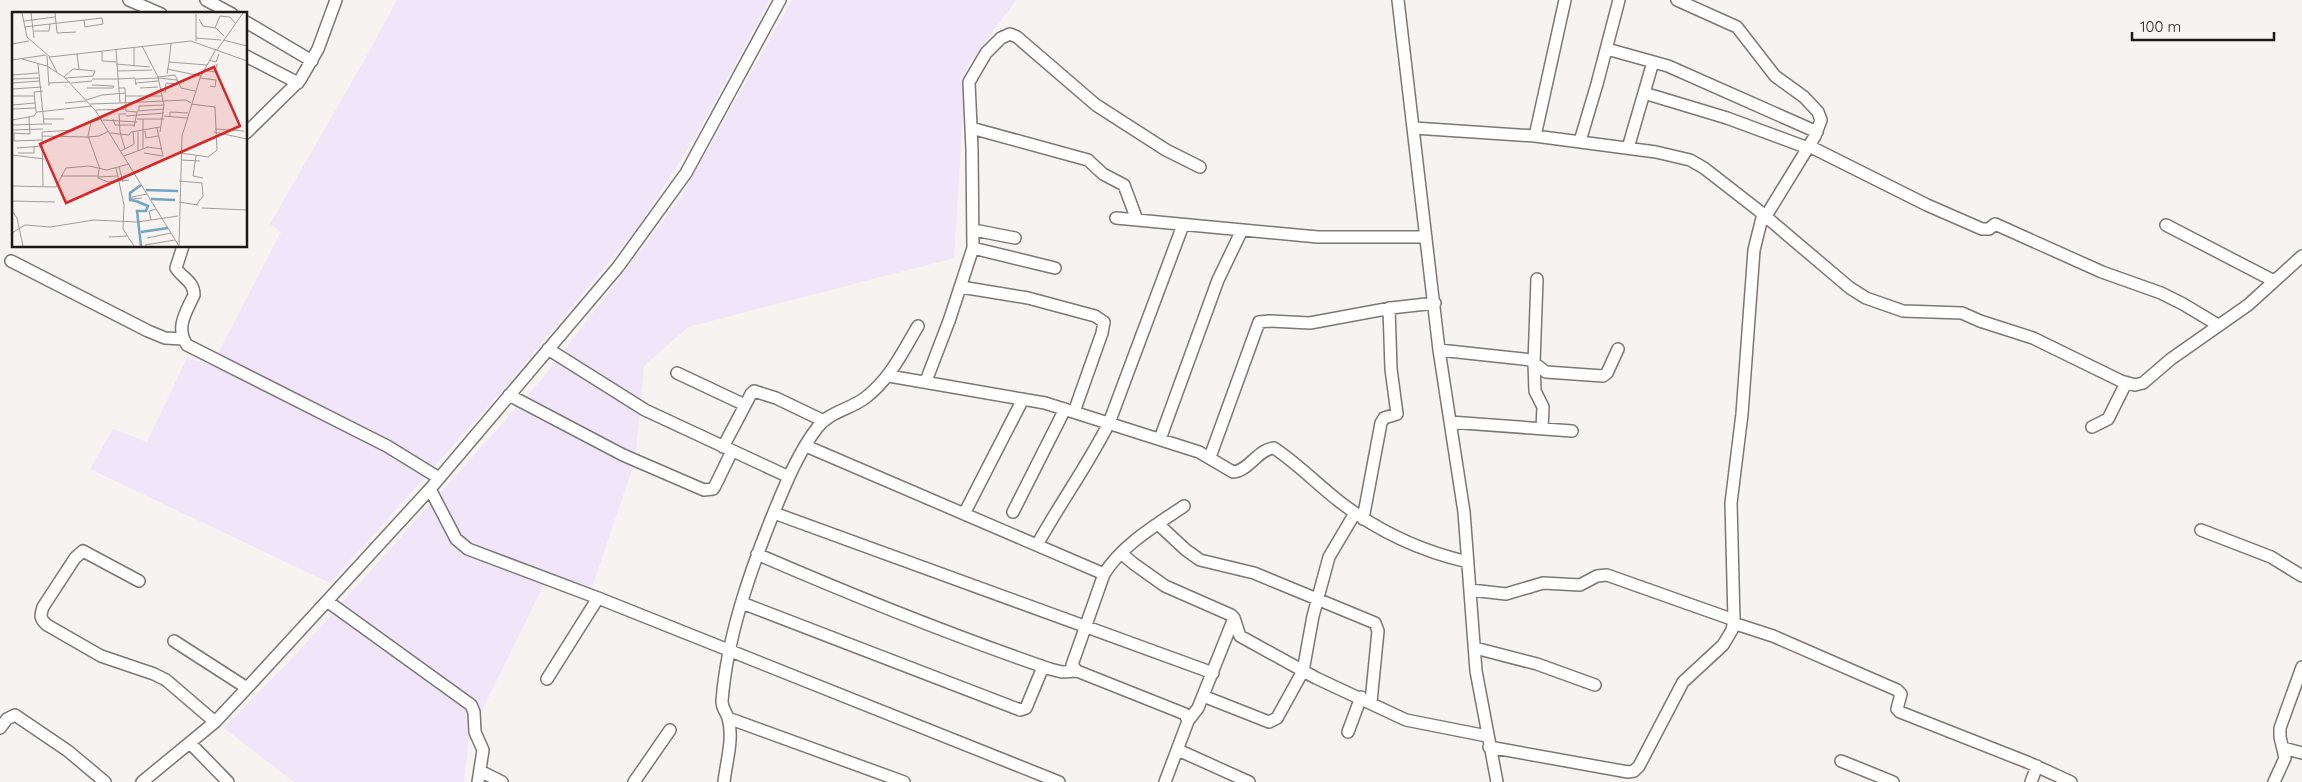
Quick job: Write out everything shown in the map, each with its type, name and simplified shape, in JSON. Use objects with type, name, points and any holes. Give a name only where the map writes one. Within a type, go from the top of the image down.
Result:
[{"type":"street","points":[[129,0],[156,12]]},
{"type":"street","points":[[206,0],[228,12]]},
{"type":"street","points":[[248,131],[298,83],[312,60],[336,0]]},
{"type":"street","points":[[142,782],[215,722],[248,688],[430,489],[618,267],[686,173],[717,120],[780,0]]},
{"type":"street","points":[[1398,0],[1439,350],[1464,512],[1476,671],[1497,782]]},
{"type":"street","points":[[1535,136],[1565,0]]},
{"type":"street","points":[[1580,141],[1619,0]]},
{"type":"street","points":[[1121,552],[1140,570],[1165,586],[1222,610],[1234,618],[1240,636],[1302,671],[1406,720],[1488,742],[1628,772],[1632,777],[1683,682],[1723,645],[1729,637],[1734,621],[1731,503],[1742,414],[1754,250],[1764,215],[1809,147],[1821,120],[1815,107],[1775,76],[1737,26],[1676,0]]},
{"type":"street","points":[[248,23],[312,60]]},
{"type":"street","points":[[926,381],[961,287],[973,248],[969,82],[986,54],[1001,38],[1010,34],[1026,44],[1096,104],[1166,150],[1200,167]]},
{"type":"street","points":[[1607,49],[1668,66],[1817,132]]},
{"type":"street","points":[[248,57],[298,83]]},
{"type":"street","points":[[1628,148],[1653,62]]},
{"type":"street","points":[[1644,93],[1727,118],[1809,147],[1982,229],[1989,229],[1995,224],[2102,272],[2175,300],[2218,326]]},
{"type":"street","points":[[971,128],[1088,160],[1103,174],[1124,185],[1137,220]]},
{"type":"street","points":[[1414,128],[1580,141],[1690,160],[1704,168],[1764,215],[1850,288],[1866,298],[1903,311],[1962,313],[1987,324],[2034,338],[2126,383],[2136,385],[2143,383],[2171,359],[2248,305],[2302,256]]},
{"type":"street","points":[[1116,218],[1318,237],[1426,237]]},
{"type":"street","points":[[2166,224],[2274,281]]},
{"type":"street","points":[[1038,545],[1063,497],[1095,451],[1109,423],[1183,225]]},
{"type":"street","points":[[974,230],[1015,238]]},
{"type":"street","points":[[1160,439],[1218,280],[1242,230]]},
{"type":"street","points":[[182,248],[176,268],[179,273],[192,283],[194,295],[182,320],[180,329],[183,339],[194,350],[387,446],[439,478]]},
{"type":"street","points":[[973,248],[1055,268]]},
{"type":"street","points":[[11,262],[148,331],[165,338],[183,339]]},
{"type":"street","points":[[1537,279],[1534,363],[1535,391],[1543,407],[1542,429]]},
{"type":"street","points":[[961,287],[1028,298],[1095,316],[1104,322],[1102,333],[1069,411],[1013,512]]},
{"type":"street","points":[[1210,457],[1259,322],[1310,323],[1389,308],[1435,303]]},
{"type":"street","points":[[1203,696],[1262,720],[1273,721],[1302,671],[1317,600],[1330,556],[1359,516],[1381,423],[1384,418],[1397,414],[1391,369],[1389,308]]},
{"type":"street","points":[[724,782],[730,740],[728,718],[723,710],[722,700],[731,652],[742,603],[757,554],[789,477],[806,446],[824,420],[830,415],[864,400],[889,376],[918,326]]},
{"type":"street","points":[[548,349],[645,410],[789,477]]},
{"type":"street","points":[[1439,350],[1524,359],[1534,363],[1546,372],[1603,376],[1607,373],[1618,349]]},
{"type":"street","points":[[677,373],[744,405]]},
{"type":"street","points":[[889,376],[1023,399],[1069,411],[1160,439],[1210,457],[1229,470],[1237,472],[1267,450],[1274,448],[1359,516],[1390,535],[1421,549],[1468,562]]},
{"type":"street","points":[[2092,427],[2108,420],[2126,383]]},
{"type":"street","points":[[509,395],[623,455],[704,490],[712,489],[715,486],[744,405],[754,390],[824,420]]},
{"type":"street","points":[[964,514],[1023,399]]},
{"type":"street","points":[[1450,422],[1572,431]]},
{"type":"street","points":[[806,446],[1104,574]]},
{"type":"street","points":[[430,489],[456,539],[468,549],[598,598],[1059,782]]},
{"type":"street","points":[[1076,671],[1072,665],[1104,574],[1121,552],[1184,506]]},
{"type":"street","points":[[774,513],[1213,673]]},
{"type":"street","points":[[1158,524],[1186,550],[1200,560],[1254,573],[1371,621],[1377,626],[1366,700],[1348,732]]},
{"type":"street","points":[[2201,530],[2271,557],[2302,576]]},
{"type":"street","points":[[139,581],[83,551],[75,558],[43,608],[40,615],[42,621],[47,626],[101,656],[166,680],[215,722]]},
{"type":"street","points":[[757,554],[854,596],[1043,666],[1062,672],[1076,671],[1178,710],[1185,714],[1188,721]]},
{"type":"street","points":[[1471,590],[1506,594],[1543,583],[1580,585],[1597,576],[1607,575],[1773,636],[1897,690],[1901,694],[1897,709],[1900,712],[2037,766],[2071,782]]},
{"type":"street","points":[[547,679],[598,598]]},
{"type":"street","points":[[327,601],[471,706],[474,712],[475,732],[483,750],[479,776],[502,782]]},
{"type":"street","points":[[742,603],[1020,710],[1026,708],[1043,666]]},
{"type":"street","points":[[1165,782],[1188,721],[1198,708],[1234,618]]},
{"type":"street","points":[[174,641],[248,688]]},
{"type":"street","points":[[1475,648],[1537,664],[1595,685]]},
{"type":"street","points":[[2274,782],[2285,758],[2280,728],[2302,667]]},
{"type":"street","points":[[0,728],[7,719],[15,715],[68,751],[105,782]]},
{"type":"street","points":[[728,718],[904,782]]},
{"type":"street","points":[[634,782],[670,730]]},
{"type":"street","points":[[190,743],[228,782]]},
{"type":"street","points":[[2283,748],[2302,753]]},
{"type":"street","points":[[1178,750],[1249,782]]},
{"type":"street","points":[[1841,761],[1893,782]]},
{"type":"street","points":[[2031,782],[2037,766]]},
{"type":"shaded area","points":[[397,0],[770,0],[697,134],[636,230],[501,392],[330,583],[90,469],[113,429],[147,442],[187,358],[212,365],[281,232],[270,224]]},
{"type":"shaded area","points":[[792,0],[1016,0],[966,68],[954,258],[688,327],[644,366],[635,461],[592,587],[548,576],[469,737],[464,782],[294,782],[224,728],[298,652],[543,378],[681,197]]}]
